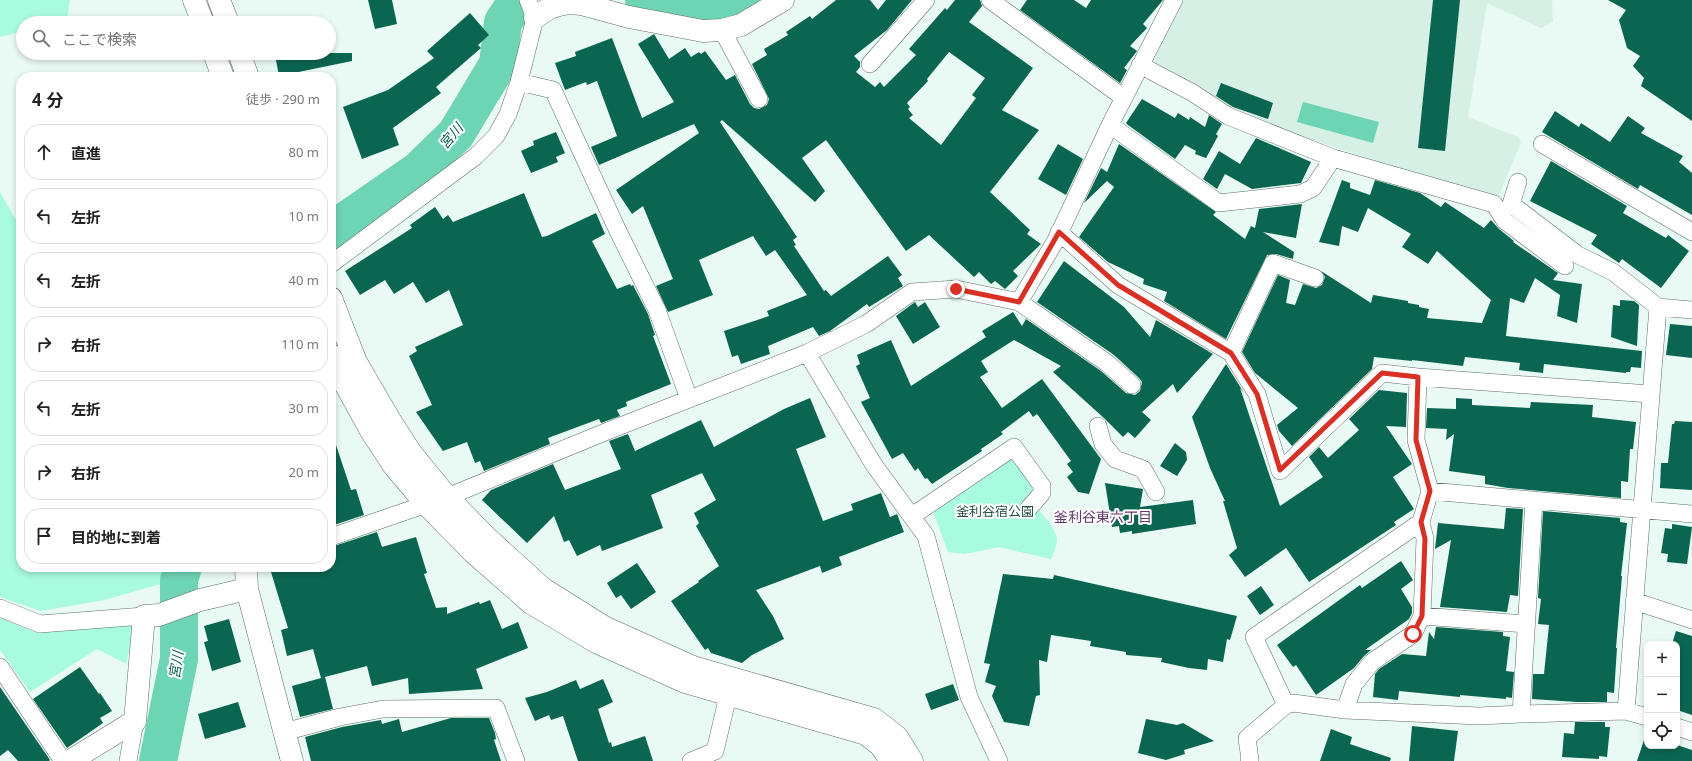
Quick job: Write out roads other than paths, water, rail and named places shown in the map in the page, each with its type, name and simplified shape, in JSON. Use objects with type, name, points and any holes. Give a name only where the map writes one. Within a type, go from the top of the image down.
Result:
[{"type":"street","points":[[194,0],[200,16]]},
{"type":"street","points":[[219,0],[225,16]]},
{"type":"street","points":[[336,260],[476,156],[496,136],[508,114],[519,82],[531,7],[549,8],[569,3],[581,4],[629,17],[703,31],[722,30],[741,25],[784,0]]},
{"type":"street","points":[[870,64],[926,0]]},
{"type":"street","points":[[990,0],[1124,98]]},
{"type":"street","points":[[1019,302],[1059,232],[1110,125],[1174,0]]},
{"type":"street","points":[[722,30],[759,99]]},
{"type":"street","points":[[217,60],[222,72]]},
{"type":"street","points":[[242,60],[246,72]]},
{"type":"street","points":[[1140,65],[1193,92],[1228,116],[1333,158],[1494,204],[1505,221],[1565,266]]},
{"type":"street","points":[[519,82],[553,90],[617,229],[657,310],[689,399]]},
{"type":"street","points":[[1110,125],[1219,203],[1300,194],[1313,188],[1333,158]]},
{"type":"street","points":[[1542,144],[1692,232]]},
{"type":"street","points":[[1518,182],[1511,204],[1578,255],[1613,272],[1658,307],[1692,310]]},
{"type":"street","points":[[1059,232],[1118,285],[1231,353],[1257,394],[1280,470],[1382,373],[1650,394]]},
{"type":"street","points":[[1231,353],[1273,263],[1314,278]]},
{"type":"street","points":[[336,535],[447,497],[519,466],[807,354],[866,324],[912,292],[956,289],[1019,302],[1107,363],[1132,386]]},
{"type":"street","points":[[1626,711],[1658,307]]},
{"type":"street","points":[[336,311],[356,362],[411,453],[447,497],[485,536],[542,588],[604,627],[693,667],[730,687],[866,734],[881,746],[891,761]]},
{"type":"street","points":[[807,354],[874,465],[926,536],[969,697],[998,761]]},
{"type":"street","points":[[336,367],[371,431],[394,466],[426,504],[473,552],[531,603],[596,642],[685,682],[730,687],[874,719],[896,737],[912,761]]},
{"type":"street","points":[[1344,710],[1354,684],[1372,662],[1413,634],[1422,616],[1425,539],[1421,522],[1430,491],[1416,440],[1418,377]]},
{"type":"street","points":[[1098,426],[1103,444],[1115,459],[1143,469],[1156,492]]},
{"type":"street","points":[[912,516],[1014,447],[1042,486],[1042,493],[1029,508]]},
{"type":"street","points":[[1430,491],[1692,514]]},
{"type":"street","points":[[1521,714],[1534,500]]},
{"type":"street","points":[[1286,705],[1254,637],[1421,522]]},
{"type":"street","points":[[246,572],[247,589],[292,761]]},
{"type":"street","points":[[0,608],[40,624],[152,616],[200,600],[247,589]]},
{"type":"street","points":[[1634,601],[1692,620]]},
{"type":"street","points":[[128,761],[152,616]]},
{"type":"street","points":[[1422,616],[1526,624]]},
{"type":"street","points":[[0,667],[63,761]]},
{"type":"street","points":[[691,761],[715,751],[730,687]]},
{"type":"street","points":[[1249,761],[1247,738],[1286,705],[1294,703],[1344,710],[1478,716],[1626,711],[1644,716]]},
{"type":"street","points":[[284,732],[383,709],[496,708],[516,761]]},
{"type":"street","points":[[70,761],[135,721]]},
{"type":"street","points":[[1680,728],[1692,732]]},
{"type":"waterway","name":"宮川","points":[[336,228],[419,170],[456,134],[498,64],[503,22],[518,0]]},
{"type":"waterway","name":"宮川","points":[[644,0],[690,8],[730,7],[743,0]]},
{"type":"waterway","name":"宮川","points":[[158,761],[179,659],[179,580],[181,572]]},
{"type":"district","name":"釜利谷東六丁目","points":[[1103,517]]},
{"type":"park label","name":"釜利谷宿公園","points":[[995,511]]}]
